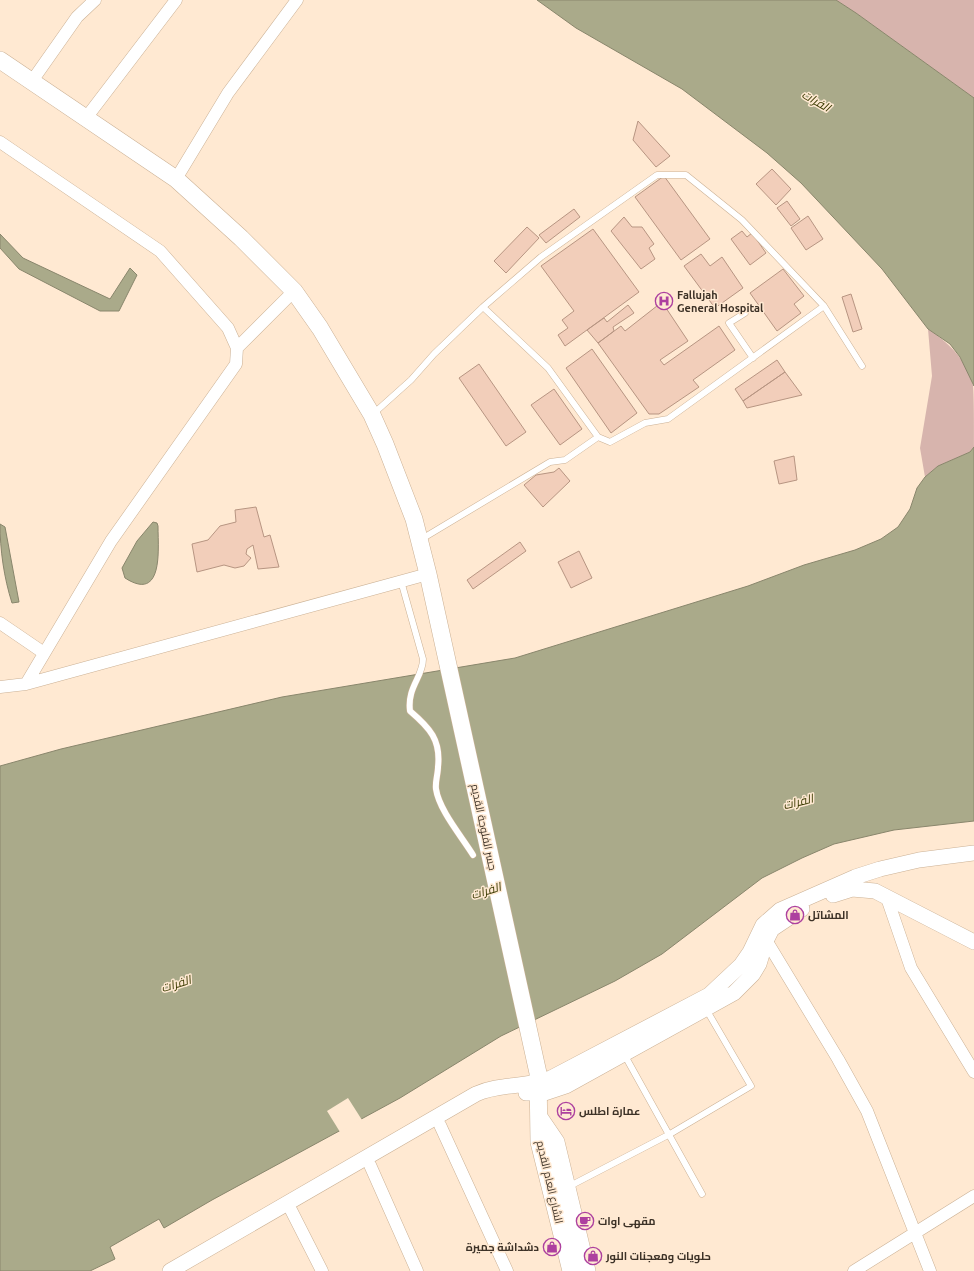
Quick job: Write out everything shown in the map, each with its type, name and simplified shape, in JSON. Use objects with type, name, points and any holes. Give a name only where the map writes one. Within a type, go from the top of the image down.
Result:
[{"type":"main road","name":"جسر الفلوجة القديم","points":[[0,60],[176,179],[241,238],[294,291],[320,328],[372,415],[386,444],[414,519],[420,540],[436,605],[537,1083]]},
{"type":"main road","name":"الشارع العام القديم","points":[[537,1083],[539,1142],[571,1271]]},
{"type":"main road","name":"الشارع العام القديم","points":[[539,1117],[556,1142],[587,1271]]},
{"type":"street","points":[[32,82],[76,17],[95,0]]},
{"type":"street","points":[[86,118],[176,0]]},
{"type":"street","points":[[176,179],[228,93],[297,0]]},
{"type":"street","points":[[0,142],[160,251],[228,328],[237,348],[236,364],[111,541],[26,684]]},
{"type":"street","points":[[237,348],[294,291]]},
{"type":"street","points":[[0,687],[26,684],[428,574]]},
{"type":"street","points":[[0,623],[44,653]]},
{"type":"street","points":[[170,1271],[476,1094],[502,1086],[537,1083],[566,1086],[734,993],[746,983],[759,964],[763,936],[768,919],[780,910],[855,877],[880,869],[919,860],[974,853]]},
{"type":"street","points":[[880,869],[878,881],[911,968],[974,1072]]},
{"type":"street","points":[[186,1271],[494,1095],[537,1083],[585,1061],[709,995],[741,965],[763,936],[777,924],[805,907],[824,898],[852,889],[868,889],[974,942]]},
{"type":"street","points":[[763,936],[838,1059],[866,1111],[930,1271]]},
{"type":"street","points":[[440,1125],[507,1271]]},
{"type":"street","points":[[370,1165],[417,1271]]},
{"type":"street","points":[[854,1271],[974,1196]]},
{"type":"street","points":[[291,1210],[322,1271]]},
{"type":"lane","points":[[372,415],[411,380],[434,354],[483,307],[541,257],[657,175],[686,175],[742,220],[824,306],[862,366]]},
{"type":"lane","points":[[483,307],[548,368],[598,437],[610,442],[645,423],[668,419],[824,306]]},
{"type":"lane","points":[[745,312],[729,323],[753,358]]},
{"type":"lane","points":[[420,540],[538,468],[550,462],[565,460],[598,437]]},
{"type":"lane","points":[[402,581],[423,659],[423,666],[415,681],[408,701],[410,711],[427,725],[437,742],[439,755],[435,788],[444,808],[473,855]]},
{"type":"lane","points":[[567,1187],[670,1134],[751,1086],[706,1009]]},
{"type":"lane","points":[[624,1054],[670,1134],[702,1194]]},
{"type":"shaded area","points":[[836,0],[974,0],[974,98],[856,13]]},
{"type":"shaded area","points":[[928,329],[956,352],[970,375],[973,385],[974,447],[970,452],[938,466],[925,477],[920,448],[932,376]]},
{"type":"water","name":"الفرات","points":[[537,0],[836,0],[974,98],[974,386],[960,357],[950,344],[928,329],[882,269],[801,183],[767,153],[682,89],[576,28]]},
{"type":"water","points":[[0,234],[23,258],[110,299],[130,268],[137,275],[119,311],[100,311],[19,269],[0,248]]},
{"type":"water","name":"الفرات","points":[[974,447],[974,821],[894,830],[834,844],[802,858],[762,878],[662,954],[615,981],[501,1036],[400,1098],[212,1200],[164,1228],[159,1219],[110,1247],[115,1259],[90,1271],[0,1271],[0,766],[61,749],[282,697],[515,658],[748,586],[804,565],[855,550],[881,539],[898,527],[910,509],[917,488],[925,477],[938,466],[970,452]]},
{"type":"water","points":[[153,522],[157,523],[158,526],[158,559],[156,570],[153,578],[147,584],[138,584],[125,578],[122,568],[137,541]]},
{"type":"water","points":[[0,524],[5,527],[19,602],[12,603],[7,584],[2,554]]},
{"type":"pier","points":[[348,1098],[362,1120],[340,1132],[327,1111]]},
{"type":"building","points":[[638,121],[670,156],[656,167],[633,140]]},
{"type":"building","points":[[772,169],[791,189],[776,205],[756,184]]},
{"type":"building","points":[[664,176],[710,239],[681,260],[635,197]]},
{"type":"building","points":[[787,201],[800,219],[791,226],[777,208]]},
{"type":"building","points":[[574,209],[580,217],[546,243],[539,235]]},
{"type":"building","points":[[808,216],[823,239],[806,250],[791,228]]},
{"type":"building","points":[[624,217],[632,227],[642,227],[654,244],[649,248],[655,259],[641,269],[611,231]]},
{"type":"building","points":[[527,227],[539,238],[506,273],[494,261]]},
{"type":"building","points":[[593,229],[639,292],[565,346],[558,335],[568,328],[562,320],[574,311],[541,266]]},
{"type":"building","points":[[742,231],[747,237],[752,233],[766,253],[750,265],[731,239]]},
{"type":"building","points":[[701,254],[710,266],[722,257],[743,288],[715,308],[684,266]]},
{"type":"building","points":[[783,269],[804,296],[794,304],[801,313],[777,331],[750,293]]},
{"type":"building","points":[[851,294],[862,329],[853,332],[842,297]]},
{"type":"building","points":[[662,302],[688,341],[660,360],[664,365],[719,326],[735,350],[693,380],[699,387],[659,414],[649,414],[598,343],[621,326],[625,331]]},
{"type":"building","points":[[628,305],[634,313],[613,327],[614,331],[598,343],[587,330],[604,318],[607,322]]},
{"type":"building","points":[[592,349],[637,413],[611,433],[566,368]]},
{"type":"building","points":[[777,360],[785,372],[743,401],[735,389]]},
{"type":"building","points":[[479,364],[526,432],[506,446],[459,378]]},
{"type":"building","points":[[785,372],[802,395],[747,408],[743,401]]},
{"type":"building","points":[[554,389],[582,429],[560,445],[531,405]]},
{"type":"building","points":[[794,456],[797,480],[779,484],[774,461]]},
{"type":"building","points":[[559,468],[570,481],[543,507],[524,485],[536,475],[554,472]]},
{"type":"building","points":[[256,507],[264,537],[270,535],[279,567],[258,569],[253,545],[247,549],[246,554],[251,558],[244,566],[235,568],[224,565],[197,572],[192,544],[208,540],[220,526],[236,522],[235,510]]},
{"type":"building","points":[[520,542],[526,551],[473,589],[467,580]]},
{"type":"building","points":[[579,551],[592,578],[571,588],[558,562]]},
{"type":"place","name":"Fallujah General Hospital","points":[[664,301]]},
{"type":"place","name":"المشاتل","points":[[795,915]]},
{"type":"place","name":"عمارة اطلس","points":[[566,1111]]},
{"type":"place","name":"مقهى اوات","points":[[585,1221]]},
{"type":"place","name":"دشداشة جميرة","points":[[552,1247]]},
{"type":"place","name":"حلويات ومعجنات النور","points":[[593,1256]]}]
